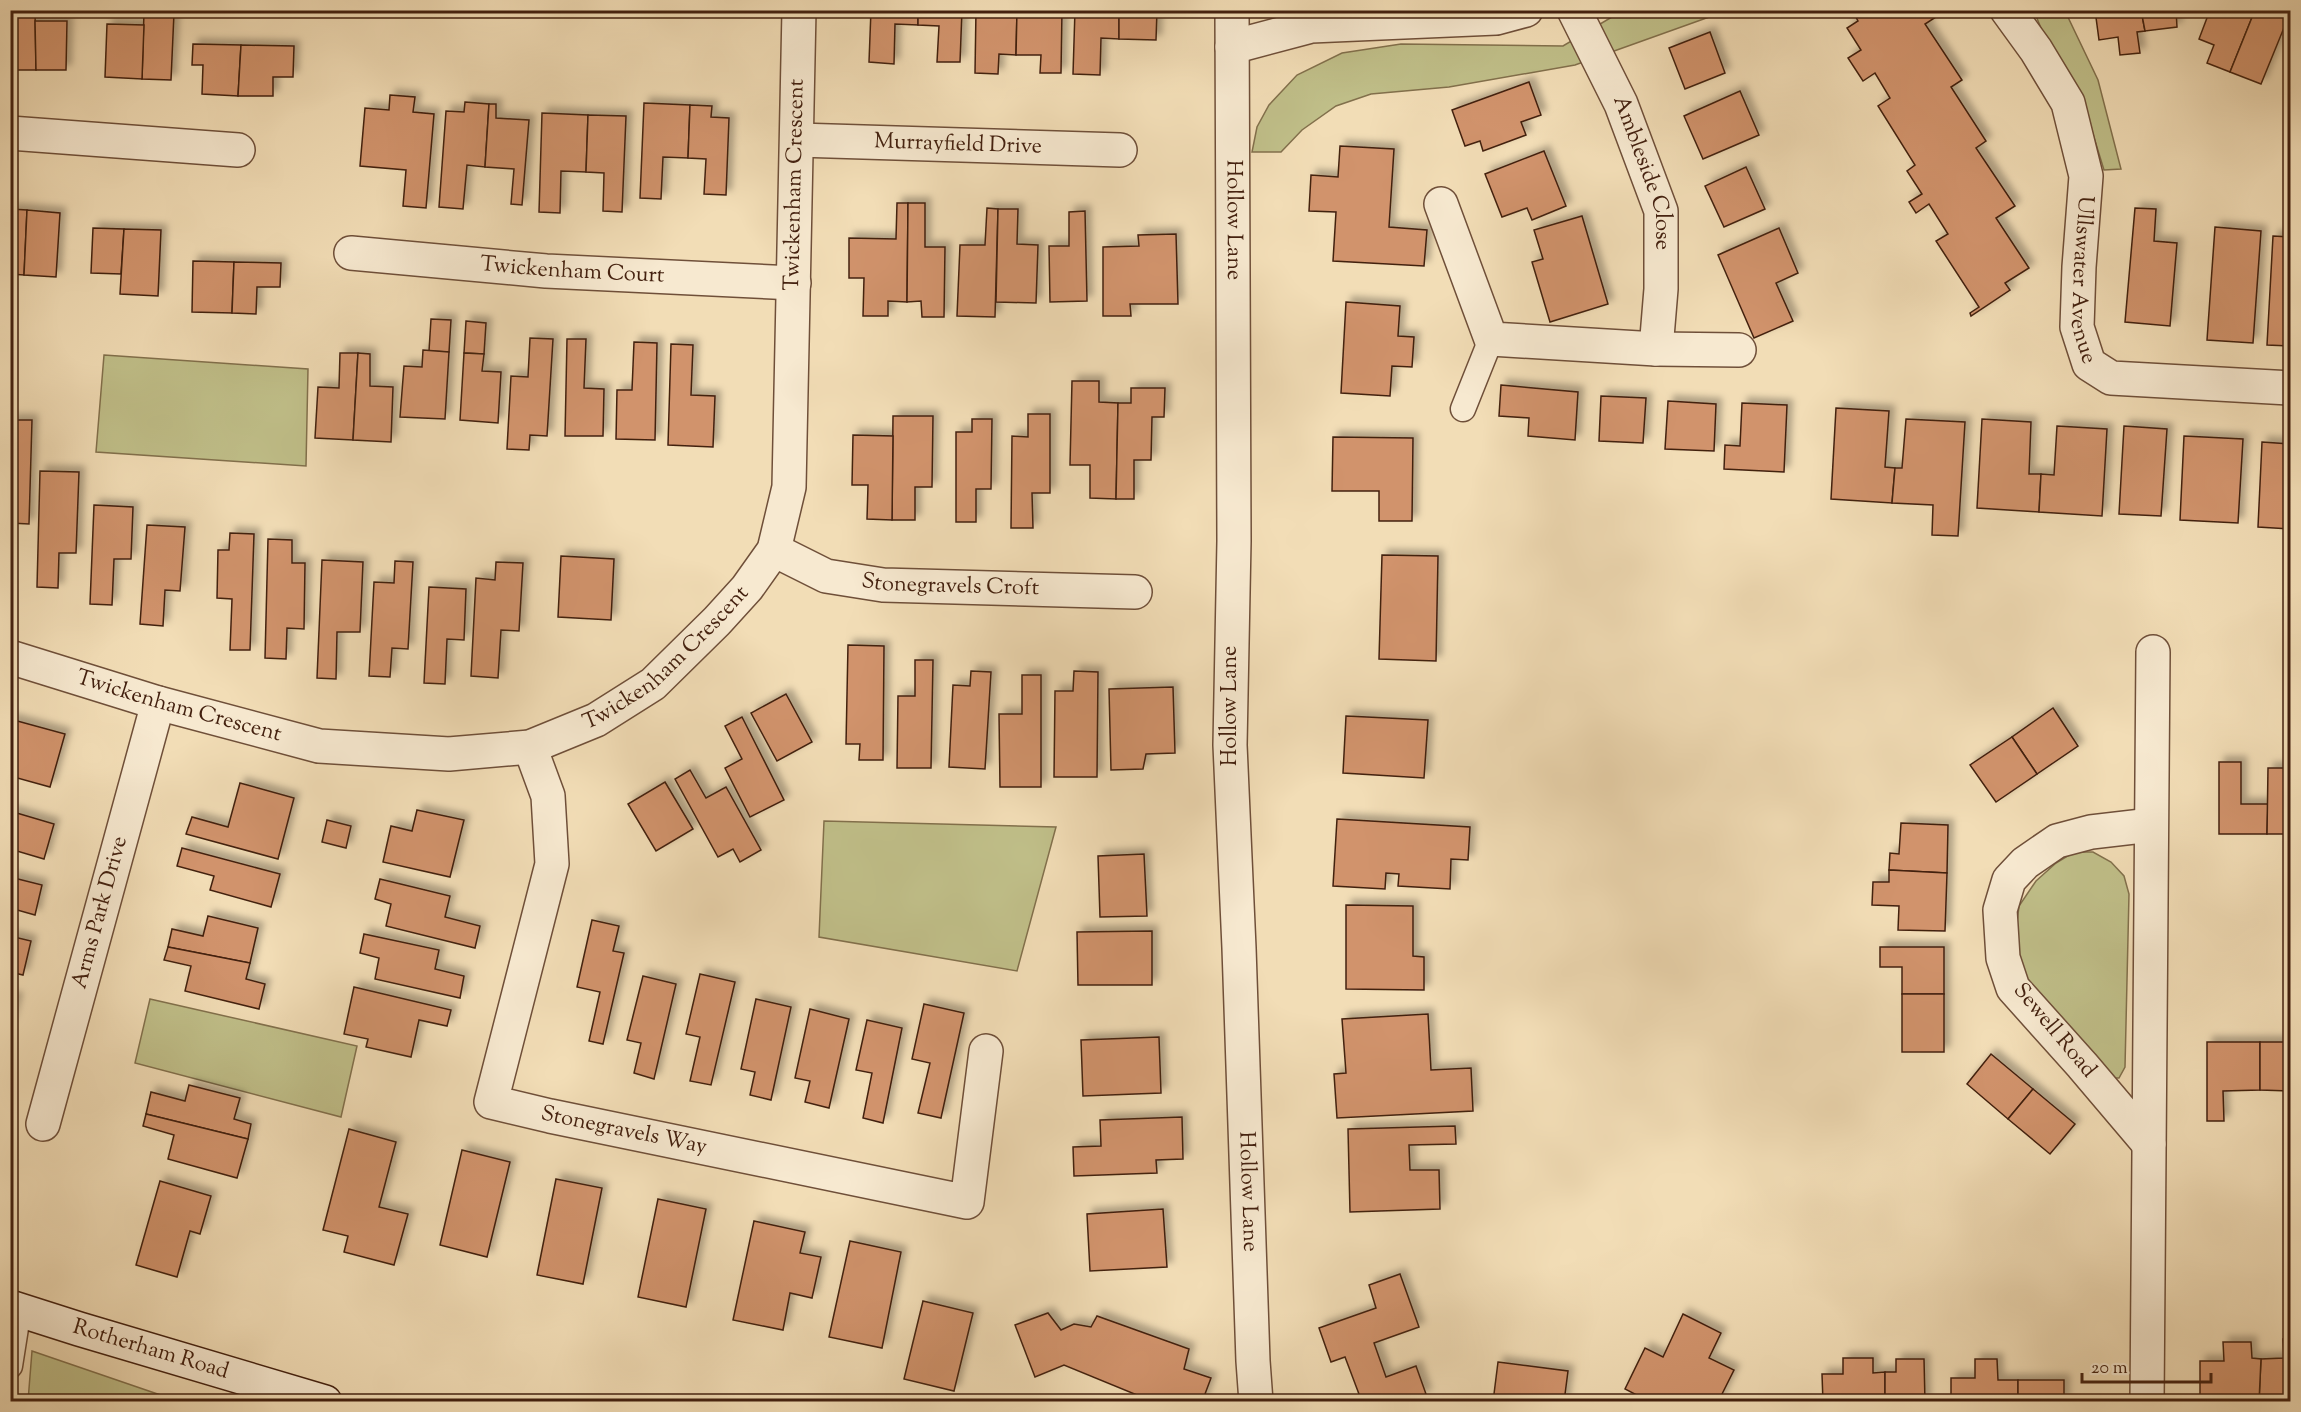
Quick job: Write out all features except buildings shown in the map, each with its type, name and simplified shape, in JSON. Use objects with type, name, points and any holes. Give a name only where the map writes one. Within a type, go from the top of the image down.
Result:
[{"type":"street","name":"Twickenham Crescent","points":[[10,657],[158,703],[319,746],[449,754],[530,747],[596,720],[653,684],[739,596],[774,550],[789,488],[799,10]]},
{"type":"street","name":"Hollow Lane","points":[[1232,10],[1234,541],[1230,745],[1252,1361],[1256,1401]]},
{"type":"street","points":[[1232,47],[1311,26],[1496,18],[1526,10]]},
{"type":"street","name":"Ambleside Close","points":[[1574,10],[1621,104],[1661,211],[1661,289],[1656,349]]},
{"type":"street","name":"Ullswater Avenue","points":[[2007,10],[2036,51],[2068,104],[2086,176],[2079,267],[2078,327],[2089,364],[2111,378],[2290,388]]},
{"type":"street","points":[[10,133],[238,150]]},
{"type":"street","name":"Murrayfield Drive","points":[[798,140],[1120,150]]},
{"type":"street","points":[[1441,204],[1491,339],[1656,349],[1739,350]]},
{"type":"street","name":"Twickenham Court","points":[[351,254],[546,271],[794,283]]},
{"type":"street","name":"Stonegravels Croft","points":[[774,550],[826,576],[883,585],[1135,592]]},
{"type":"street","points":[[2147,1401],[2153,652]]},
{"type":"street","name":"Arms Park Drive","points":[[43,1124],[158,703]]},
{"type":"street","name":"Stonegravels Way","points":[[530,747],[548,796],[552,864],[491,1102],[967,1202],[986,1051]]},
{"type":"street","name":"Sewell Road","points":[[2149,1144],[2013,988],[2003,958],[2000,910],[2009,880],[2025,863],[2057,841],[2091,831],[2151,825]]},
{"type":"street","name":"Rotherham Road","points":[[15,1308],[325,1401]]},
{"type":"lane","points":[[1464,409],[1491,339]]},
{"type":"lane","points":[[10,1366],[15,1308]]},
{"type":"shaded area","points":[[1622,11],[1726,11],[1575,65],[1449,87],[1371,94],[1336,106],[1302,130],[1281,152],[1252,152],[1257,127],[1269,105],[1297,75],[1342,53],[1401,44],[1563,46]]},
{"type":"shaded area","points":[[2034,11],[2065,11],[2098,80],[2121,169],[2104,170],[2080,92],[2043,33]]},
{"type":"shaded area","points":[[104,355],[308,369],[306,466],[96,452]]},
{"type":"shaded area","points":[[824,821],[1056,827],[1017,971],[819,937]]},
{"type":"shaded area","points":[[2074,852],[2093,852],[2111,862],[2124,876],[2129,894],[2125,1067],[2119,1078],[2109,1078],[2025,978],[2015,940],[2019,906],[2036,881],[2056,863]]},
{"type":"shaded area","points":[[150,999],[357,1046],[341,1117],[135,1063]]},
{"type":"shaded area","points":[[32,1351],[178,1401],[28,1401]]}]
